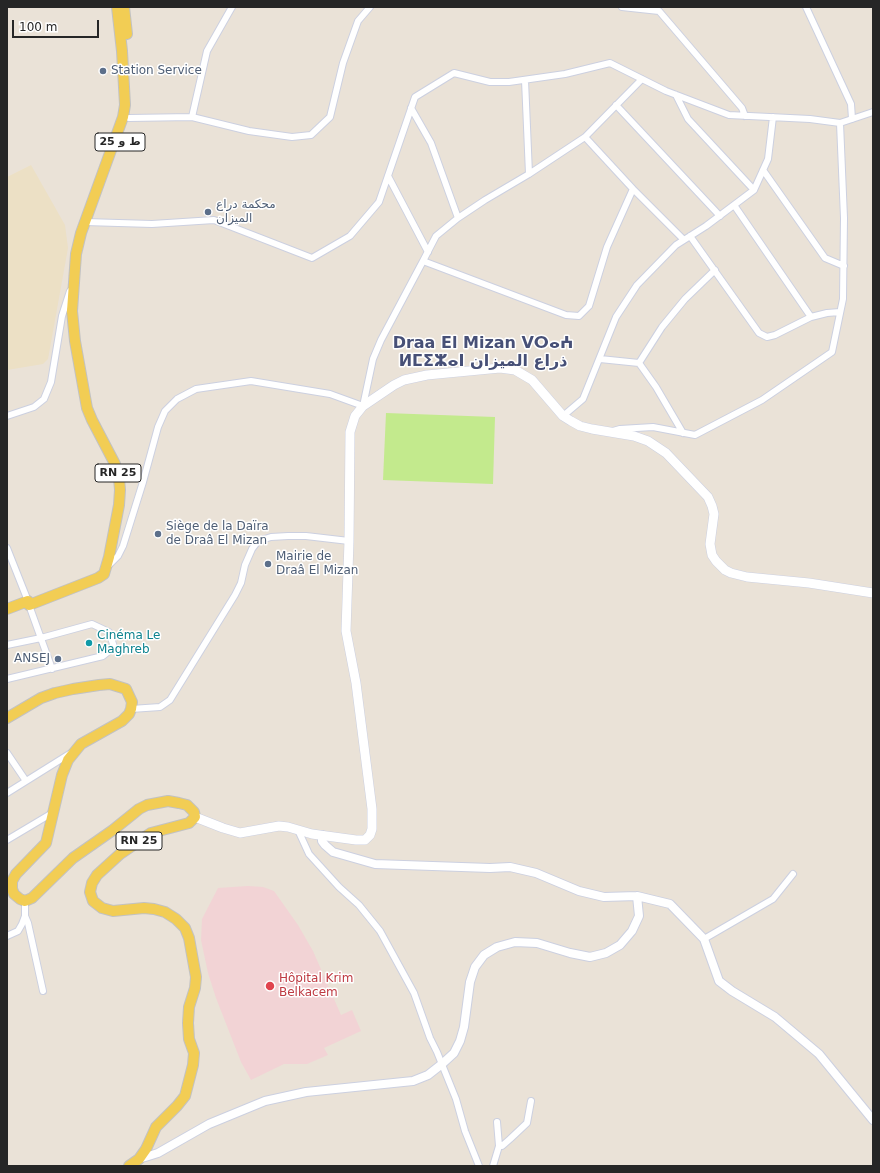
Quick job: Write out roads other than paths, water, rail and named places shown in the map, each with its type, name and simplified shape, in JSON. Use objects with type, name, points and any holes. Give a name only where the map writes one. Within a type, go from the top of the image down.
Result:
[{"type":"main road","name":"RN 25","points":[[107,567],[120,505],[119,478],[110,452],[87,408],[75,341],[72,311],[76,254],[123,117],[125,105],[122,52],[117,7]]},
{"type":"main road","name":"ط و 25","points":[[87,222],[129,118],[132,101],[124,7]]},
{"type":"main road","points":[[195,817],[232,832],[240,833],[248,833],[279,826],[312,834],[362,840],[368,838],[372,829],[372,809],[356,683],[346,631],[350,432],[355,416],[363,406],[384,391],[404,380],[427,375],[508,368],[515,370],[532,380],[564,416],[580,426],[634,436],[648,441],[666,453],[708,497],[714,514],[710,544],[712,555],[725,570],[746,577],[809,583],[873,593]]},
{"type":"main road","points":[[7,609],[29,603],[98,578],[104,574],[107,567]]},
{"type":"main road","points":[[7,718],[48,696],[73,689],[99,685],[110,684],[126,689],[132,702],[129,714],[122,721],[81,744],[68,760],[62,775],[46,843],[16,874],[12,881],[14,894],[20,899],[25,900]]},
{"type":"main road","name":"RN 25","points":[[25,900],[32,898],[73,858],[113,830],[139,809],[147,805],[168,801],[187,805],[194,812],[195,817],[188,823],[151,833],[120,854],[96,875],[90,892],[93,901],[102,908],[112,911],[144,908],[165,912],[176,919],[185,928],[189,938],[196,977],[188,1023],[189,1039],[194,1053],[193,1066],[185,1096],[156,1127],[146,1149],[139,1159],[129,1166]]},
{"type":"street","points":[[192,117],[208,51],[232,7]]},
{"type":"street","points":[[129,118],[192,117],[250,131],[292,137],[311,135],[330,117],[343,62],[358,21],[370,7]]},
{"type":"street","points":[[622,7],[659,11],[742,108],[745,116]]},
{"type":"street","points":[[806,7],[851,104],[852,119]]},
{"type":"street","points":[[87,222],[152,224],[214,220],[312,258],[350,236],[379,202],[415,97],[454,74],[490,82],[509,82],[565,74],[610,63],[676,95],[729,115],[810,119],[840,123],[873,112]]},
{"type":"street","points":[[107,567],[118,556],[123,546],[143,482],[158,426],[165,411],[177,399],[196,389],[252,381],[330,394],[363,406],[373,359],[381,340],[436,236],[458,218],[485,200],[529,174],[585,137],[642,79]]},
{"type":"street","points":[[525,80],[529,174]]},
{"type":"street","points":[[676,95],[688,119],[754,190]]},
{"type":"street","points":[[616,105],[720,216]]},
{"type":"street","points":[[412,108],[432,143],[458,218]]},
{"type":"street","points":[[564,416],[584,399],[616,317],[637,285],[676,245],[720,216],[754,190],[768,159],[773,117]]},
{"type":"street","points":[[608,432],[620,429],[653,427],[695,435],[762,400],[832,352],[843,299],[844,218],[840,123]]},
{"type":"street","points":[[585,137],[633,189],[684,240]]},
{"type":"street","points":[[763,170],[825,258],[844,266]]},
{"type":"street","points":[[388,176],[428,252]]},
{"type":"street","points":[[423,261],[566,315],[579,316],[589,306],[607,247],[633,189]]},
{"type":"street","points":[[734,205],[811,317]]},
{"type":"street","points":[[690,236],[759,332],[767,337],[775,335],[811,317],[827,313],[840,312]]},
{"type":"street","points":[[639,363],[662,327],[685,300],[715,270]]},
{"type":"street","points":[[7,416],[34,408],[44,399],[51,382],[62,316],[74,276]]},
{"type":"street","points":[[600,360],[639,363]]},
{"type":"street","points":[[639,363],[656,387],[683,433]]},
{"type":"street","points":[[131,709],[160,707],[170,700],[235,595],[241,583],[245,565],[252,549],[258,542],[271,537],[288,536],[306,536],[349,541]]},
{"type":"street","points":[[7,548],[29,603],[52,668]]},
{"type":"street","points":[[7,645],[41,638],[92,624],[109,632],[114,647],[103,656],[7,679]]},
{"type":"street","points":[[7,793],[74,751]]},
{"type":"street","points":[[7,753],[26,781]]},
{"type":"street","points":[[7,840],[54,812]]},
{"type":"street","points":[[298,830],[309,854],[339,887],[359,905],[380,931],[414,992],[430,1038],[456,1099],[465,1130],[479,1166]]},
{"type":"street","points":[[322,835],[322,841],[333,852],[375,864],[490,868],[510,867],[536,873],[579,891],[604,897],[637,896],[670,904],[704,939],[719,981],[732,991],[775,1017],[819,1054],[873,1120]]},
{"type":"street","points":[[704,939],[773,899],[793,874]]},
{"type":"street","points":[[139,1159],[158,1153],[209,1124],[265,1101],[306,1092],[413,1081],[428,1075],[454,1053],[460,1041],[464,1027],[470,982],[475,967],[484,955],[497,947],[515,942],[537,943],[570,953],[590,957],[606,953],[620,945],[632,931],[640,916],[637,896]]},
{"type":"street","points":[[25,900],[25,916],[28,923],[43,991]]},
{"type":"street","points":[[7,936],[18,931],[25,916]]},
{"type":"street","points":[[499,1146],[502,1146],[510,1140],[527,1123],[531,1101]]},
{"type":"street","points":[[493,1166],[499,1146],[497,1122]]},
{"type":"place","name":"Station Service","points":[[103,71]]},
{"type":"place","name":"محكمة دراع الميزان","points":[[208,212]]},
{"type":"place","name":"Siège de la Daïra de Draâ El Mizan","points":[[158,534]]},
{"type":"place","name":"Mairie de Draâ El Mizan","points":[[268,564]]},
{"type":"place","name":"Cinéma Le Maghreb","points":[[89,643]]},
{"type":"place","name":"ANSEJ","points":[[58,659]]},
{"type":"place","name":"Hôpital Krim Belkacem","points":[[270,986]]},
{"type":"district","name":"Draa El Mizan ⴸⵔⴰⵄ ⵍⵎⵉⵣⴰⵏ ذراع الميزان","points":[[483,353]]}]
